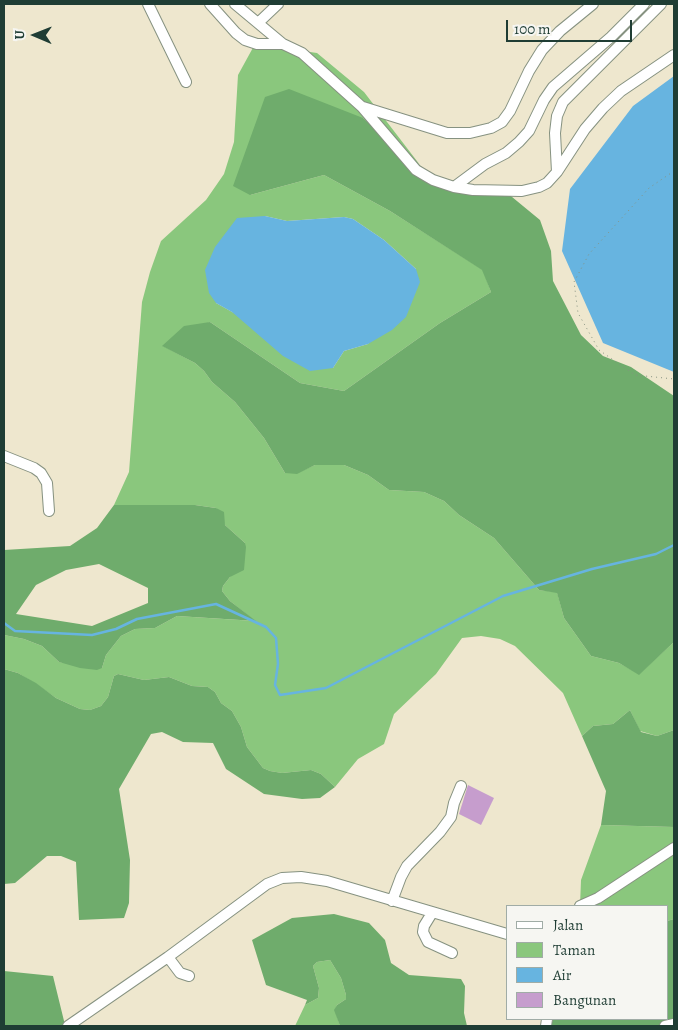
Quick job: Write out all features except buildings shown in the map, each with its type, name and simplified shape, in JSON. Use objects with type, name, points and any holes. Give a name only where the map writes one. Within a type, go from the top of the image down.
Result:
[{"type":"street","points":[[148,4],[186,82]]},
{"type":"street","points":[[210,4],[236,33],[245,40],[257,44],[283,44]]},
{"type":"street","points":[[235,4],[283,44],[302,53],[362,107],[416,170],[433,180],[454,187],[473,190],[522,191],[547,183],[557,172],[585,128],[603,108],[621,91],[674,55]]},
{"type":"street","points":[[258,23],[278,4]]},
{"type":"street","points":[[362,107],[447,133],[470,133],[491,128],[502,122],[510,111],[529,71],[542,50],[560,31],[594,4]]},
{"type":"street","points":[[454,187],[485,164],[506,153],[519,142],[529,131],[544,100],[553,87],[611,37],[644,4]]},
{"type":"street","points":[[557,172],[555,133],[557,116],[563,102],[661,4]]},
{"type":"street","points":[[4,456],[34,468],[41,473],[47,483],[49,511]]},
{"type":"street","points":[[392,901],[407,866],[440,832],[451,817],[461,786]]},
{"type":"street","points":[[582,905],[598,898],[674,848]]},
{"type":"street","points":[[68,1026],[168,957],[267,884],[282,878],[301,877],[327,881],[506,934]]},
{"type":"street","points":[[432,913],[424,926],[428,942],[452,953]]},
{"type":"street","points":[[168,957],[180,973],[189,976]]},
{"type":"street","points":[[665,1026],[674,1024]]},
{"type":"path","points":[[674,171],[649,188],[589,254],[574,282],[578,313],[599,350],[635,375],[674,379]]},
{"type":"green space","points":[[255,44],[317,53],[364,92],[420,165],[363,118],[250,195],[324,175],[390,211],[483,270],[491,292],[440,323],[344,391],[300,383],[210,322],[163,346],[195,363],[212,382],[235,402],[264,438],[285,473],[297,473],[315,465],[344,465],[368,475],[389,490],[424,492],[444,501],[459,515],[494,538],[539,590],[557,592],[564,618],[591,656],[619,663],[639,674],[674,642],[674,730],[657,736],[640,731],[630,710],[613,724],[593,726],[582,736],[563,693],[515,646],[500,639],[481,636],[462,638],[436,674],[394,714],[384,744],[358,759],[335,787],[321,774],[311,770],[282,773],[263,768],[247,747],[241,727],[232,711],[221,703],[215,692],[208,687],[192,686],[169,677],[144,680],[118,674],[114,676],[108,697],[101,706],[90,710],[80,709],[56,698],[18,673],[4,669],[4,635],[24,639],[42,646],[59,662],[102,668],[106,655],[121,636],[135,629],[155,628],[177,616],[255,621],[230,601],[222,591],[245,543],[225,525],[216,508],[195,505],[114,505],[129,472],[142,302],[150,272],[161,241],[206,200],[224,174],[234,142],[238,75]],"holes":[[[265,216],[287,221],[344,217],[353,219],[384,240],[416,269],[368,344],[344,351],[333,368],[216,303]]]},
{"type":"green space","points":[[289,89],[363,118],[447,188],[506,192],[540,220],[551,251],[553,281],[581,335],[603,356],[631,367],[674,396],[674,642],[639,675],[619,663],[591,656],[564,618],[557,593],[539,590],[494,538],[459,515],[444,501],[424,492],[389,490],[368,475],[344,465],[315,465],[297,474],[285,473],[264,438],[235,402],[212,382],[195,363],[162,346],[184,326],[210,322],[300,383],[344,391],[440,323],[491,292],[482,270],[390,211],[324,175],[250,195],[233,186],[265,97]]},
{"type":"green space","points":[[114,505],[195,505],[216,508],[224,512],[225,525],[245,543],[246,547],[244,570],[230,577],[223,586],[222,591],[230,601],[256,621],[177,616],[155,628],[135,629],[121,636],[106,655],[102,668],[97,670],[80,668],[59,662],[42,646],[24,639],[4,635],[4,550],[70,546],[97,528]],"holes":[[[99,564],[148,588],[148,603],[92,626],[16,614],[36,585],[66,570]]]},
{"type":"green space","points":[[4,669],[18,673],[36,683],[56,698],[80,709],[90,710],[101,706],[108,697],[114,676],[118,674],[144,680],[169,677],[192,686],[208,687],[215,692],[221,703],[232,711],[241,727],[247,747],[263,768],[282,773],[311,770],[321,774],[335,787],[320,798],[302,799],[264,794],[226,769],[213,743],[183,742],[162,732],[151,734],[119,789],[130,860],[129,903],[124,918],[79,920],[76,862],[61,856],[47,856],[15,883],[4,884]]},
{"type":"green space","points":[[630,710],[641,732],[657,736],[674,730],[674,827],[601,825],[606,791],[582,736],[593,726],[613,724]]},
{"type":"green space","points":[[601,825],[674,827],[674,919],[668,921],[668,905],[580,905],[581,880]]},
{"type":"green space","points":[[334,914],[369,923],[385,940],[391,963],[409,975],[461,979],[465,986],[464,1013],[467,1026],[340,1026],[334,1010],[337,1005],[346,999],[346,995],[341,978],[330,960],[317,962],[313,966],[319,988],[318,998],[305,1005],[307,1000],[266,985],[252,940],[292,918]]},
{"type":"green space","points":[[674,919],[674,1026],[551,1026],[553,1020],[668,1020],[668,921]]},
{"type":"green space","points":[[330,960],[341,978],[346,995],[346,999],[337,1005],[335,1010],[340,1026],[295,1026],[305,1005],[318,998],[319,988],[313,966],[317,962]]},
{"type":"green space","points":[[4,971],[53,976],[65,1025],[4,1026]]},
{"type":"water","points":[[674,76],[674,372],[603,343],[562,251],[570,189],[633,106]]},
{"type":"water","points":[[265,216],[287,221],[344,217],[353,219],[384,240],[416,269],[420,282],[406,317],[392,330],[368,344],[344,351],[333,368],[310,371],[283,356],[232,312],[216,303],[209,293],[205,270],[215,247],[237,218]]},
{"type":"waterway","points":[[4,623],[15,631],[92,635],[116,629],[137,619],[216,604],[266,627],[276,638],[278,664],[275,685],[280,695],[326,688],[503,596],[592,569],[656,554],[674,545]]}]
